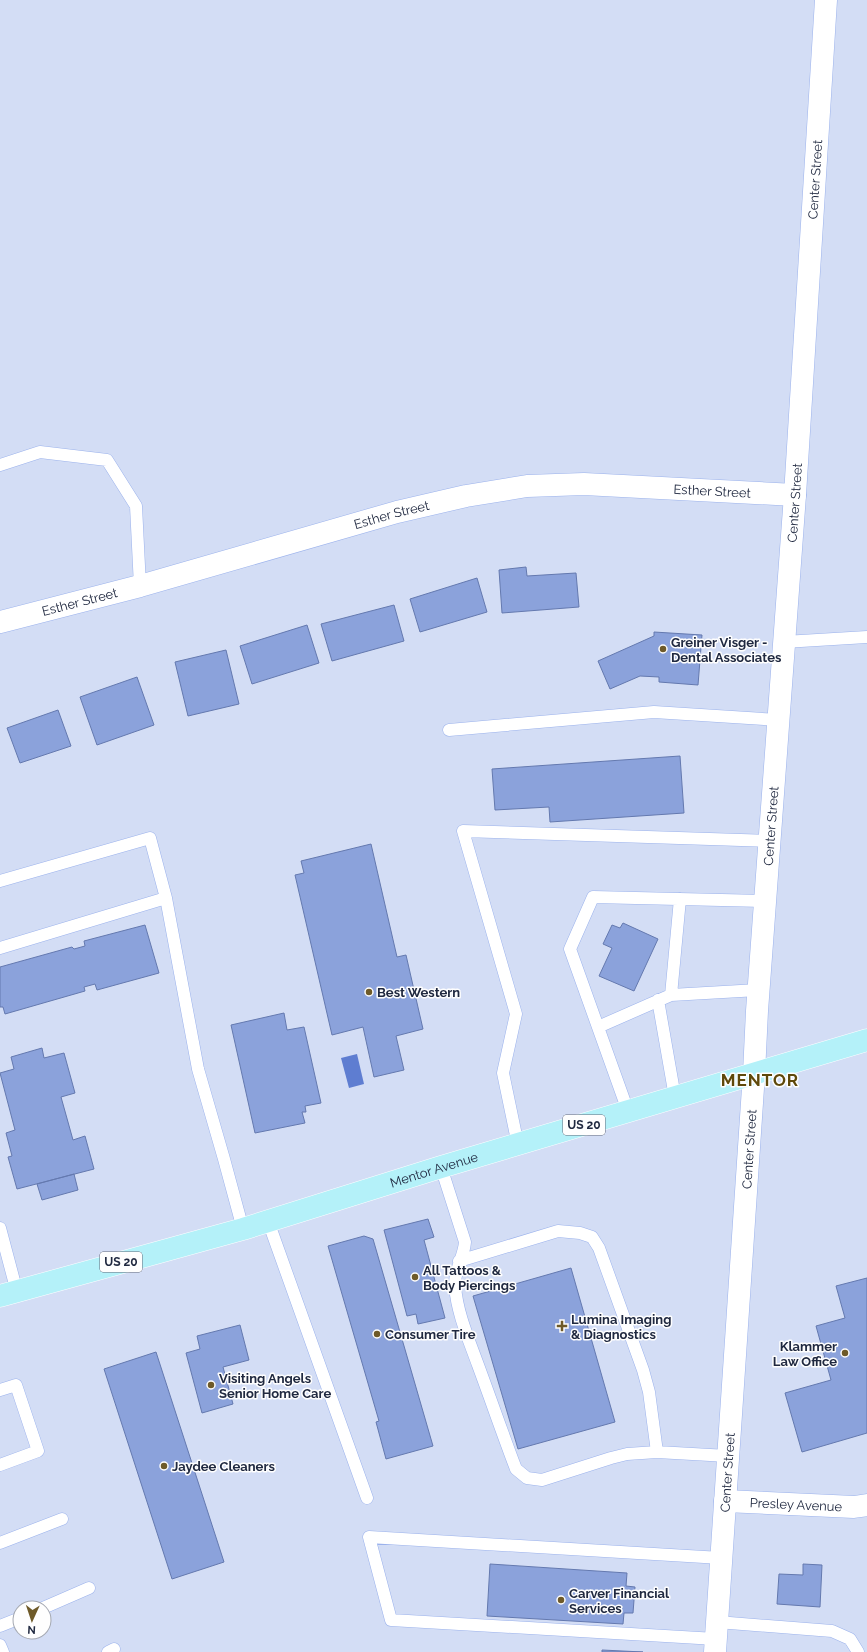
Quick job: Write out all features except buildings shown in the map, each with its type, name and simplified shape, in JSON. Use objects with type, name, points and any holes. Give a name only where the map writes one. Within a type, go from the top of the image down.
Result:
[{"type":"main road","name":"Center Street","points":[[716,1638],[764,901],[795,495],[826,0]]},
{"type":"main road","name":"Esther Street","points":[[0,622],[140,586],[397,512],[466,496],[527,486],[584,484],[795,495]]},
{"type":"main road","name":"Mentor Avenue","points":[[8,1294],[242,1229],[441,1167],[867,1040]]},
{"type":"main road","name":"Presley Avenue","points":[[724,1501],[854,1506],[867,1505]]},
{"type":"lane","points":[[0,465],[40,452],[107,460],[136,506],[140,586]]},
{"type":"lane","points":[[784,642],[867,637]]},
{"type":"lane","points":[[449,730],[654,712],[778,720]]},
{"type":"lane","points":[[518,1145],[503,1073],[516,1014],[463,831],[769,841]]},
{"type":"lane","points":[[0,881],[150,838],[166,898],[198,1069],[224,1159],[242,1229]]},
{"type":"lane","points":[[628,1111],[570,949],[593,897],[764,901]]},
{"type":"lane","points":[[0,948],[166,898]]},
{"type":"lane","points":[[671,995],[680,899]]},
{"type":"lane","points":[[598,1027],[671,995],[758,990]]},
{"type":"lane","points":[[658,1000],[675,1097]]},
{"type":"lane","points":[[441,1167],[465,1242],[465,1249],[459,1261],[456,1273],[455,1285],[458,1305],[469,1342],[516,1469],[527,1478],[542,1480],[627,1454],[657,1452],[728,1456]]},
{"type":"lane","points":[[268,1221],[368,1498]]},
{"type":"lane","points":[[0,1228],[8,1294]]},
{"type":"lane","points":[[459,1261],[558,1231],[580,1233],[592,1237],[599,1248],[643,1370],[649,1392],[657,1452]]},
{"type":"lane","points":[[0,1390],[16,1385],[38,1452],[0,1465]]},
{"type":"lane","points":[[0,1543],[62,1519]]},
{"type":"lane","points":[[721,1558],[369,1537],[391,1620],[716,1638],[832,1631],[850,1639],[858,1652]]},
{"type":"lane","points":[[52,1604],[89,1588]]},
{"type":"lane","points":[[0,1626],[12,1621]]},
{"type":"lane","points":[[0,1645],[3,1652]]},
{"type":"water","points":[[357,1054],[364,1084],[349,1088],[341,1058]]},
{"type":"place","name":"Greiner Visger - Dental Associates","points":[[663,649]]},
{"type":"place","name":"Best Western","points":[[369,992]]},
{"type":"place","name":"All Tattoos & Body Piercings","points":[[415,1277]]},
{"type":"place","name":"Lumina Imaging & Diagnostics","points":[[562,1326]]},
{"type":"place","name":"Consumer Tire","points":[[377,1334]]},
{"type":"place","name":"Klammer Law Office","points":[[845,1353]]},
{"type":"place","name":"Visiting Angels Senior Home Care","points":[[211,1385]]},
{"type":"place","name":"Jaydee Cleaners","points":[[164,1466]]},
{"type":"place","name":"Carver Financial Services","points":[[561,1600]]},
{"type":"district","name":"MENTOR","points":[[760,1080]]}]
